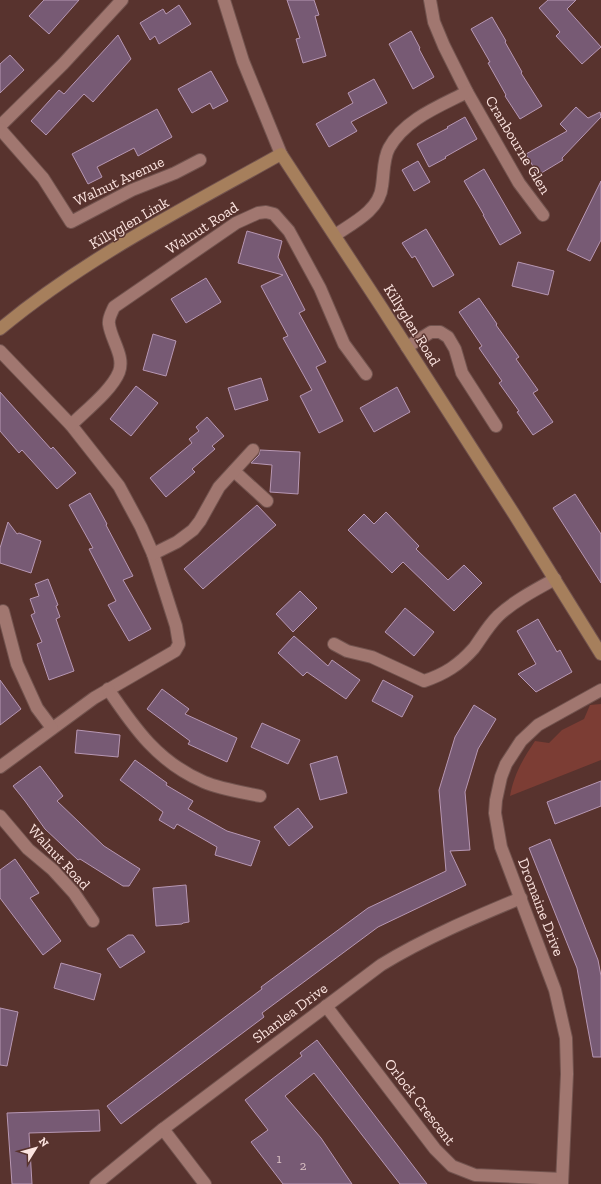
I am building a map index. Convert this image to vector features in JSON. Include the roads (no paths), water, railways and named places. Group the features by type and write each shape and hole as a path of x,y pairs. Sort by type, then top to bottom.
{"street":[{"path":"0,126 63,64 122,0"},
{"name":"Killyglen Road","path":"224,0 243,62 281,154 407,347 601,654"},
{"name":"Cranbourne Glen","path":"430,0 434,22 467,92 519,183 543,215"},
{"name":"Cranbourne Glen","path":"335,235 366,213 376,203 382,189 388,149 395,138 426,113 467,92"},
{"name":"Walnut Avenue","path":"0,129 42,178 71,222 132,190 175,173 200,160"},
{"name":"Killyglen Link","path":"0,329 38,299 78,272 146,230 281,154"},
{"name":"Walnut Road","path":"71,425 113,383 120,371 120,357 109,324 114,306 236,223 258,213 266,212 274,214 289,231 320,288 344,344 366,374"},
{"path":"407,347 431,332 440,332 448,337 455,349 462,373 496,426"},
{"path":"0,351 71,425 119,486 141,527 153,554 176,626 179,644 175,651 108,689 0,767"},
{"path":"153,554 177,542 193,530 200,521 219,487 253,450"},
{"path":"234,471 267,501"},
{"path":"334,644 347,651 372,657 424,681 448,671 474,647 484,632 498,616 554,579"},
{"path":"3,611 17,664 37,708 52,728"},
{"path":"108,689 142,736 156,751 173,764 203,782 226,789 260,796"},
{"name":"Dromaine Drive","path":"562,1182 567,1074 566,1038 556,990 501,847 495,813 496,800 501,777 506,764 521,741 538,725 601,690"},
{"name":"Walnut Road","path":"0,816 28,849 53,870 74,893 93,921"},
{"name":"Shanlea Drive","path":"96,1184 163,1129 381,965 430,938 521,898"},
{"name":"Orlock Crescent","path":"326,1006 435,1149 452,1166 475,1175 562,1182"},
{"path":"163,1129 205,1184"}]}
